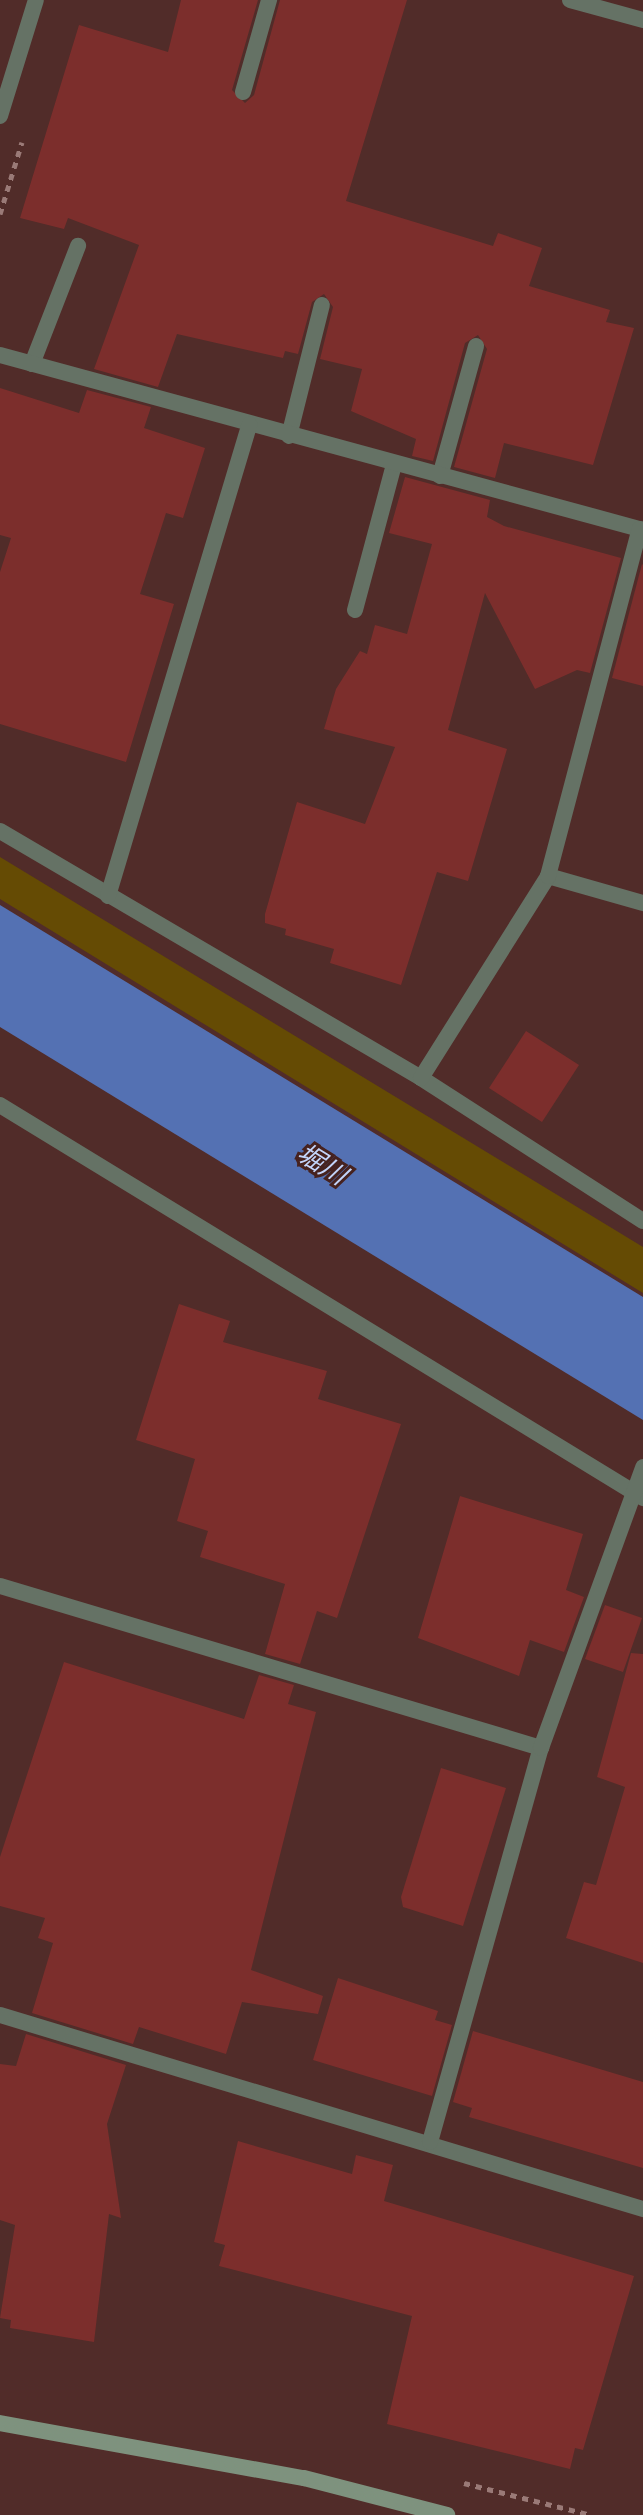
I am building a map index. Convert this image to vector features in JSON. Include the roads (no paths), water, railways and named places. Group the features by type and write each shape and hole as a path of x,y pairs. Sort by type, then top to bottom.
{"street":[{"path":"0,116 36,0"},
{"path":"243,92 269,0"},
{"path":"570,0 643,20"},
{"path":"32,364 78,246"},
{"path":"289,436 322,305"},
{"path":"440,476 476,346"},
{"path":"0,355 642,530 548,876 421,1078"},
{"path":"108,896 249,425"},
{"path":"355,610 394,464"},
{"path":"0,831 421,1078 643,1221"},
{"path":"548,876 643,903"},
{"path":"0,1105 637,1495"},
{"path":"430,2142 541,1748 637,1495 643,1467"},
{"path":"0,1586 541,1748"},
{"path":"0,2015 430,2142 643,2209"},
{"path":"0,2423 304,2478 447,2515"}],"water":[{"name":"堀川","path":"0,905 643,1297 643,1420 0,1027"}]}
